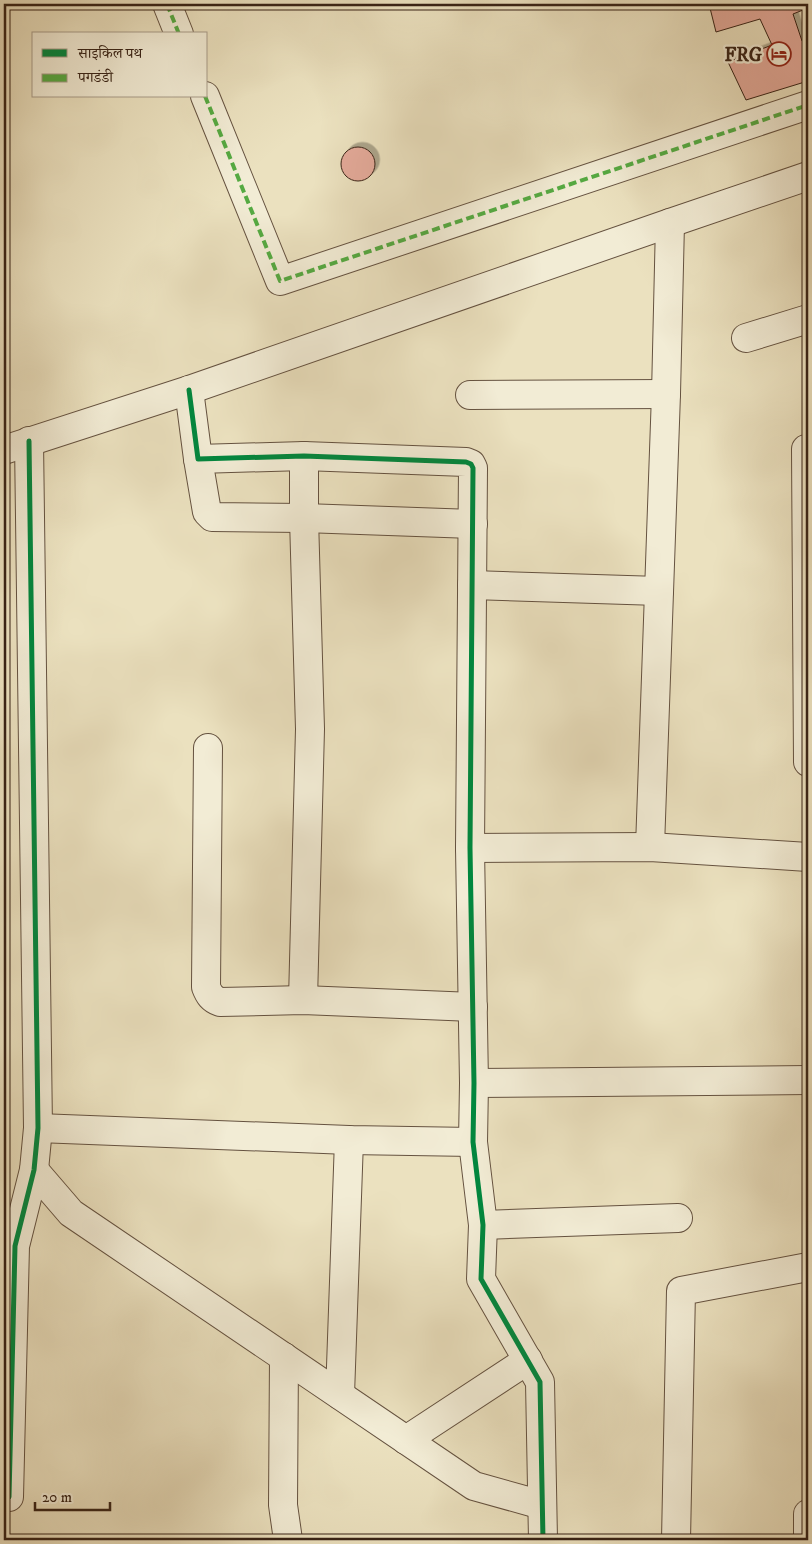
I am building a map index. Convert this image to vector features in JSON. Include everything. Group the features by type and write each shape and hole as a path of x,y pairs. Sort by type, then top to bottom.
{"street":[{"path":"167,4 178,32"},
{"path":"206,98 280,281 808,105"},
{"path":"4,1498 9,1497 15,1246 34,1170 38,1128 11,444 189,390 808,176"},
{"path":"650,847 670,223"},
{"path":"746,338 808,319"},
{"path":"189,390 206,512 212,517 473,524"},
{"path":"470,395 666,394"},
{"path":"806,449 808,762"},
{"path":"198,459 304,456 466,462 471,464 474,473 470,848 474,1083 473,1142 483,1225 481,1278 540,1382 543,1540"},
{"path":"303,1000 310,728 304,456"},
{"path":"472,584 659,591"},
{"path":"208,748 206,988 214,999 220,1002 303,1000 472,1007"},
{"path":"470,848 650,847 808,857"},
{"path":"474,1083 808,1080"},
{"path":"38,1128 349,1140 473,1142"},
{"path":"340,1395 349,1140"},
{"path":"34,1170 71,1213 474,1486 542,1504"},
{"path":"483,1225 678,1218"},
{"path":"676,1540 682,1291 808,1267"},
{"path":"284,1357 283,1505 288,1540"},
{"path":"406,1440 528,1360"},
{"path":"808,1514 808,1540"}],"building":[{"name":"FRG","path":"709,4 808,4 808,8 793,14 802,41 808,39 808,81 746,100 728,62 772,45 760,19 716,32"},
{"path":"358,147 365,148 370,152 374,157 374,171 370,176 365,180 358,181 351,180 346,176 342,171 341,164 342,157 346,152 351,148"}],"marked path":[{"path":"167,4 178,32"},
{"path":"206,98 280,281 808,105"}],"cycle path":[{"path":"189,390 198,459 304,456 466,462 471,464 473,468 470,848 474,1083 473,1142 483,1225 481,1279 540,1382 543,1540"},
{"path":"4,1497 9,1497 15,1246 34,1170 38,1128 29,441"}],"place":[{"name":"FRG","path":"779,54"}]}
